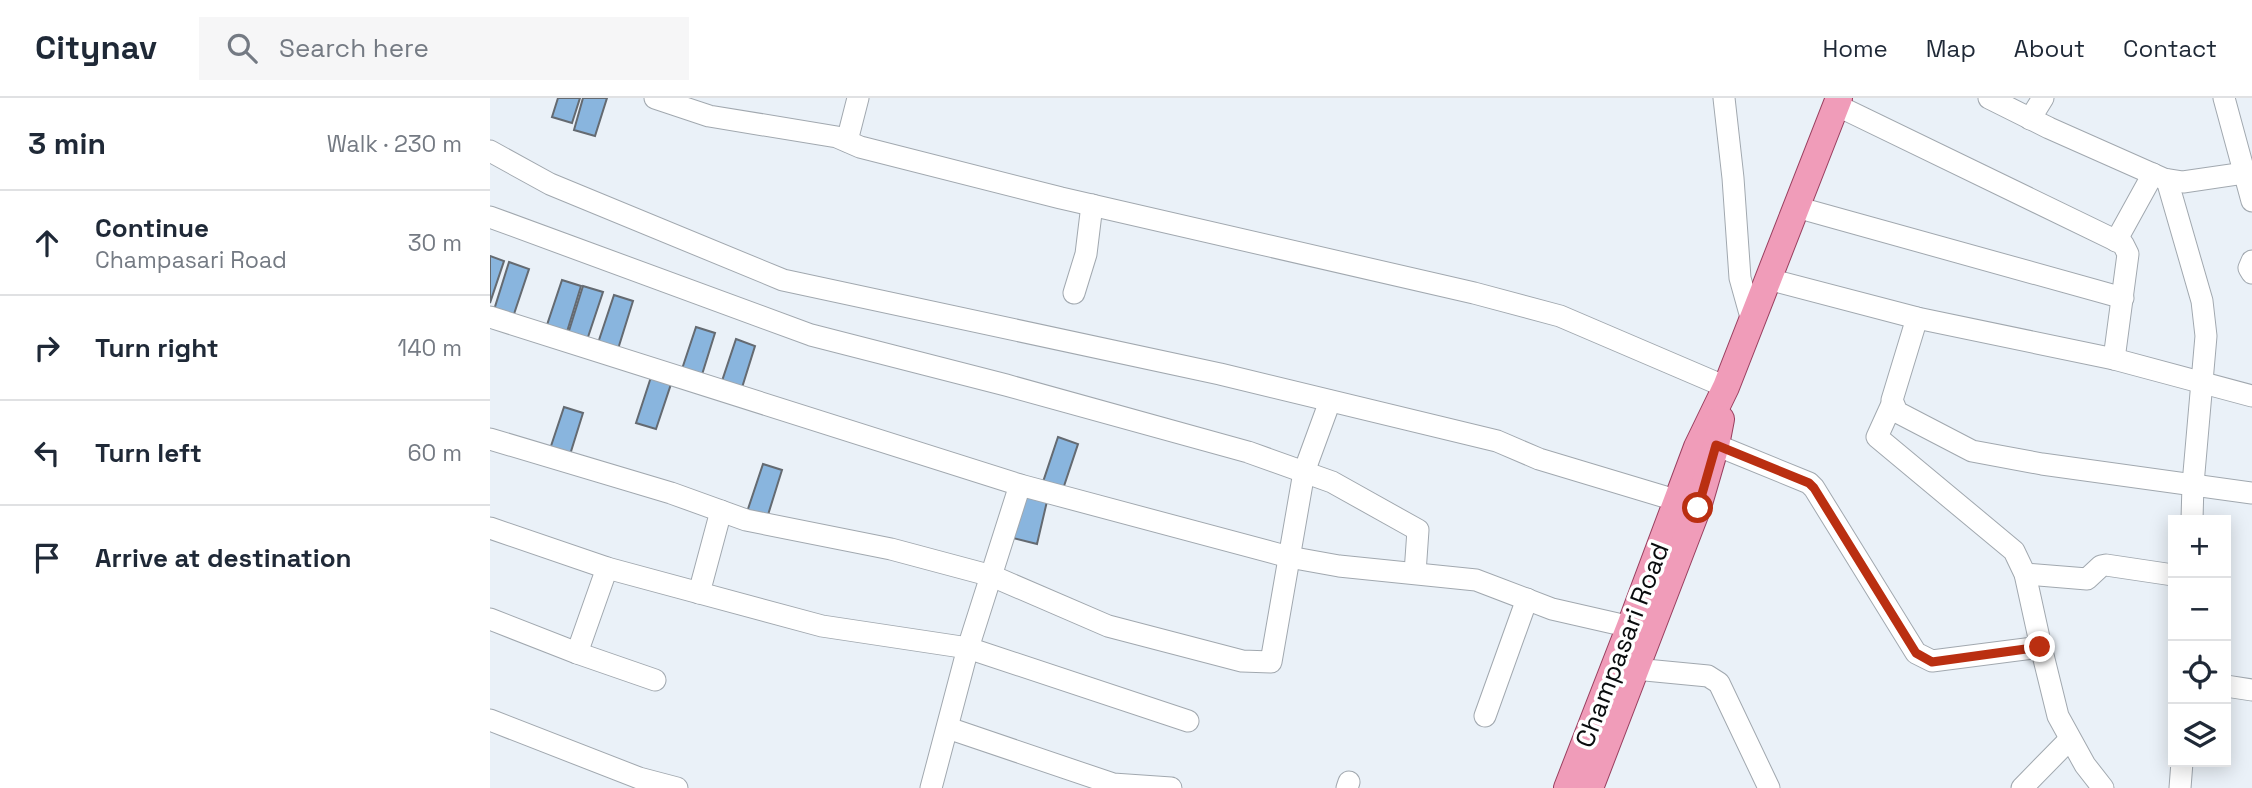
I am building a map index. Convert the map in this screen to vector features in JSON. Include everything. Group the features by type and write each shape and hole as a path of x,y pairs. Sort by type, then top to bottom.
{"main road":[{"name":"Champasari Road","path":"1687,504 1706,427 1726,387 1837,101"},
{"name":"Champasari Road","path":"1567,788 1640,629 1687,504 1716,445 1726,387"},
{"name":"Champasari Road","path":"1590,788 1635,669 1640,629"}],"street":[{"path":"655,98 709,116 838,137 860,147 1092,205 1474,293 1560,316 1726,387"},
{"path":"847,141 858,98"},
{"path":"1724,98 1740,278 1752,321"},
{"path":"1989,98 2160,177 2183,182 2248,173"},
{"path":"2030,119 2043,98"},
{"path":"2224,98 2248,173 2252,201"},
{"path":"1837,101 2123,244 2129,254 2114,359"},
{"path":"490,151 550,184 783,280 1220,374 1497,441 1539,459 1687,504"},
{"path":"2116,240 2160,177"},
{"path":"2160,177 2202,301 2206,336 2192,515"},
{"path":"1074,293 1086,254 1092,205"},
{"path":"1796,207 2123,298"},
{"path":"490,218 811,335 1006,385 1248,452 1332,482 1418,530 1415,573"},
{"path":"2252,261 2249,268 2252,273"},
{"path":"1768,279 1917,318 2114,359 2252,396"},
{"path":"490,317 1020,485 1289,557 1339,566 1476,580 1552,609 1640,629"},
{"path":"1917,318 1892,404 1878,432 1878,439 2014,551 2025,574 2058,716 2085,765 2103,788"},
{"path":"490,439 658,489 746,520 891,549 992,576 1108,626 1242,661 1271,662 1304,472 1330,401"},
{"path":"1892,404 1897,412 1972,451 2042,464 2252,493"},
{"path":"1716,445 1809,483 1814,488 1921,657 1932,662 2041,647"},
{"path":"931,788 968,648 1020,485"},
{"path":"699,593 721,511"},
{"path":"490,528 607,568 822,626 968,648 1188,721"},
{"path":"2025,574 2087,579 2101,566 2106,565 2168,574"},
{"path":"577,653 607,568"},
{"path":"1485,716 1527,599"},
{"path":"490,619 656,680"},
{"path":"1635,669 1708,676 1719,683 1769,788"},
{"path":"2231,687 2252,690"},
{"path":"490,720 639,778 677,788"},
{"path":"948,728 1113,784 1171,788"},
{"path":"2022,788 2070,739"},
{"path":"2180,788 2182,767"}],"building":[{"path":"558,98 580,98 572,123 552,117"},
{"path":"583,98 607,98 595,136 574,130"},
{"path":"490,256 504,261 490,303"},
{"path":"509,262 529,269 513,317 494,310"},
{"path":"562,280 581,286 566,335 546,328"},
{"path":"583,286 603,292 587,340 568,334"},
{"path":"614,295 633,301 618,349 598,343"},
{"path":"696,327 715,333 700,381 680,375"},
{"path":"736,339 755,346 740,394 720,387"},
{"path":"652,374 672,381 656,429 636,423"},
{"path":"564,407 583,413 568,461 548,455"},
{"path":"1058,437 1078,444 1062,492 1042,485"},
{"path":"763,464 782,470 767,518 747,512"},
{"path":"1021,490 1048,497 1037,544 1009,537"}],"route":[{"path":"1698,508 1716,445 1809,483 1814,488 1921,657 1932,662 2040,647"}]}
